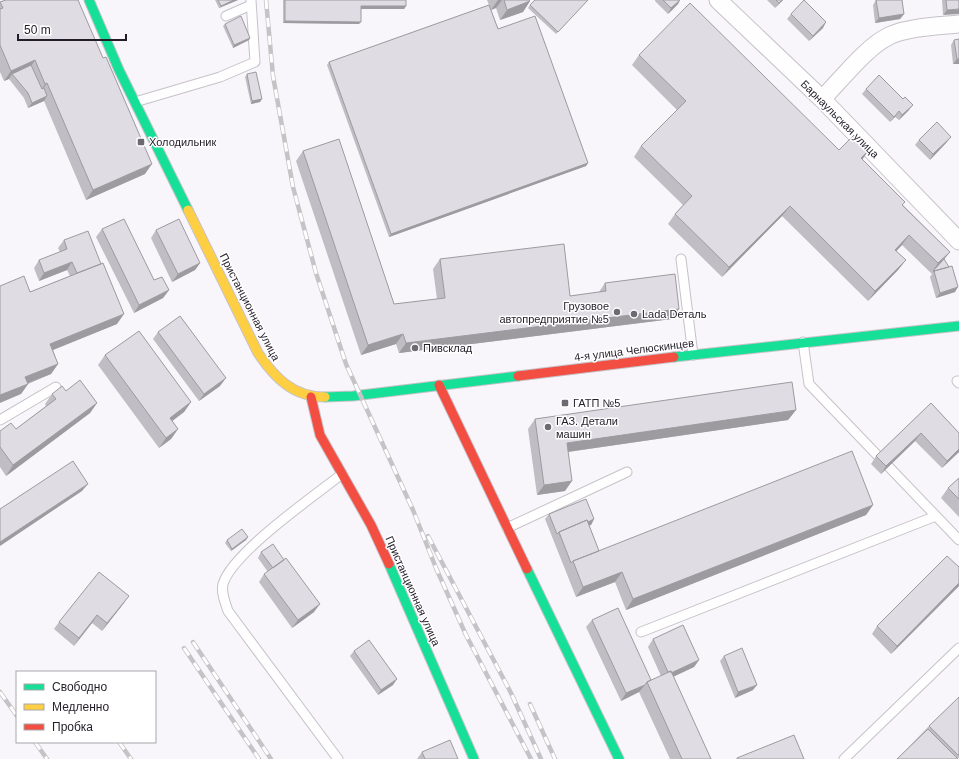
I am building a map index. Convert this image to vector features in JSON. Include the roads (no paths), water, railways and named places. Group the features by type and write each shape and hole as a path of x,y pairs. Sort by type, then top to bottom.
{"main road":[{"name":"Пристанционная улица","path":"89,0 97,21 135,102 258,354 273,376 293,390 311,397 320,435 371,525 398,582 474,759"},
{"name":"4-я улица Челюскинцев","path":"311,397 353,396 803,342 959,326"},
{"path":"439,385 619,759"}],"street":[{"name":"Барнаульская улица","path":"718,0 822,98 959,241"},
{"path":"822,98 873,47 890,35 922,27 959,24"}],"lane":[{"path":"135,102 220,78 254,62 251,2 226,16"},
{"path":"681,259 693,356"},
{"path":"803,342 809,384 879,457"},
{"path":"0,420 56,387"},
{"path":"889,467 959,540"},
{"path":"507,528 627,472"},
{"path":"338,759 228,611 223,597 222,586 227,573 250,547 342,474"},
{"path":"641,632 936,516"},
{"path":"844,759 959,648"}],"railway":[{"path":"266,0 273,76 293,187 316,273 346,364 413,510 436,568 466,635 531,759"},
{"path":"428,536 511,693 541,759"},
{"path":"193,642 271,759"},
{"path":"184,648 259,759"},
{"path":"0,692 16,715"},
{"path":"530,704 555,759"},
{"path":"36,743 47,759"},
{"path":"120,743 131,759"}],"place":[{"name":"Холодильник","path":"141,142"},
{"name":"Грузовое автопредприятие №5","path":"617,312"},
{"name":"Lada Dеталь","path":"634,314"},
{"name":"Пивсклад","path":"415,348"},
{"name":"ГАТП №5","path":"565,403"},
{"name":"ГАЗ. Детали машин","path":"548,427"}]}
